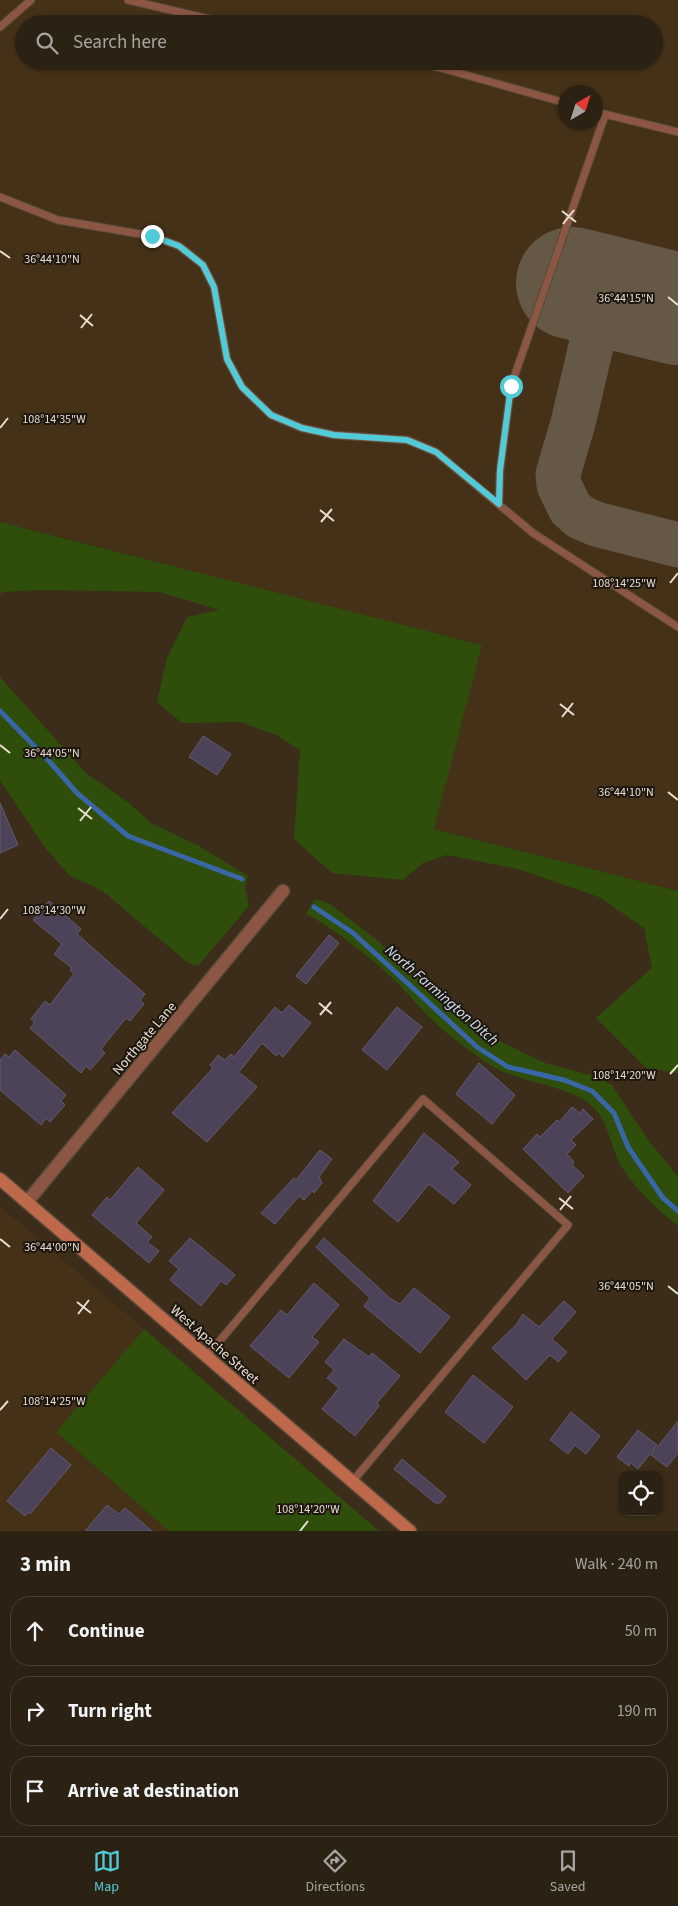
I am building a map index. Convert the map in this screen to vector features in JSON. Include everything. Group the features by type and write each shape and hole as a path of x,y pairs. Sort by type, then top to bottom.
{"main road":[{"name":"West Apache Street","path":"0,1179 410,1531"}],"street":[{"name":"Northgate Lane","path":"27,1202 283,891"}],"lane":[{"path":"0,27 31,0"},
{"path":"128,0 192,15"},
{"path":"449,70 558,101"},
{"path":"499,504 500,470 511,386 605,115 678,132"},
{"path":"0,197 58,220 152,236 179,246 203,265 214,287 227,359 242,387 271,415 302,428 334,435 407,440 436,452 533,533 678,627"},
{"path":"207,1356 423,1099 568,1225 352,1482"}],"shaded area":[{"path":"0,0 678,0 678,891 433,829 481,645 0,522"},
{"path":"0,1206 144,1329 56,1432 169,1531 0,1531"}],"green space":[{"path":"0,522 482,645 434,829 678,891 678,1073 646,1068 596,1018 652,968 644,928 599,897 518,869 447,855 423,863 403,880 332,873 294,839 300,750 276,735 240,722 182,723 157,702 167,658 187,617 219,610 160,592 42,590 2,592 0,595"},
{"path":"0,677 86,773 129,803 151,823 199,846 248,876 245,887 249,906 198,966 188,963 105,893 70,876 46,849 0,780"},
{"path":"315,899 329,903 373,937 487,1035 545,1063 594,1076 612,1085 647,1138 678,1177 678,1226 647,1198 627,1175 621,1166 603,1121 594,1108 572,1094 502,1071 466,1048 434,1022 396,982 371,960 339,935 306,914"},
{"path":"144,1329 379,1531 169,1531 56,1432"}],"building":[{"path":"203,736 231,754 217,775 189,757"},
{"path":"0,803 18,845 0,853"},
{"path":"49,901 81,929 77,934 145,994 140,1000 144,1004 130,1021 126,1018 101,1049 105,1053 90,1070 86,1066 81,1073 30,1028 35,1022 31,1019 45,1001 50,1005 74,974 70,970 72,968 54,954 62,944 33,920"},
{"path":"329,935 339,943 306,984 296,976"},
{"path":"289,1005 311,1023 283,1057 278,1053 276,1056 262,1043 239,1072 257,1087 207,1142 172,1113 213,1068 210,1065 218,1055 225,1060 231,1054 234,1057 275,1007 282,1013"},
{"path":"397,1007 422,1027 387,1070 362,1050"},
{"path":"15,1050 66,1095 61,1101 65,1105 50,1122 46,1118 41,1125 0,1090 0,1060 5,1054 9,1057"},
{"path":"479,1063 515,1095 492,1124 456,1094"},
{"path":"572,1107 580,1113 583,1109 593,1119 571,1140 576,1145 567,1154 574,1162 572,1165 584,1176 568,1193 523,1149 537,1134 540,1137 557,1120 559,1122"},
{"path":"424,1133 459,1162 452,1169 471,1185 454,1204 429,1184 398,1222 373,1201"},
{"path":"320,1150 332,1159 319,1177 322,1183 314,1193 312,1191 304,1200 299,1196 275,1224 261,1213 294,1178 296,1180"},
{"path":"138,1167 164,1190 136,1223 152,1237 147,1242 159,1251 149,1263 92,1215 107,1197 110,1200"},
{"path":"190,1238 235,1275 226,1285 221,1281 201,1306 170,1280 179,1269 169,1261"},
{"path":"324,1238 391,1299 400,1304 414,1288 450,1317 420,1353 364,1306 370,1298 316,1247"},
{"path":"314,1283 339,1305 312,1337 319,1342 289,1378 250,1346 281,1310 287,1315"},
{"path":"564,1301 576,1312 552,1339 567,1352 558,1362 550,1355 526,1380 492,1348 516,1325 523,1314 539,1327"},
{"path":"344,1339 369,1357 372,1353 400,1376 377,1403 379,1406 355,1436 322,1409 339,1388 327,1378 334,1370 325,1362"},
{"path":"473,1375 513,1407 484,1443 445,1412"},
{"path":"571,1412 600,1436 586,1454 575,1445 568,1454 550,1440"},
{"path":"678,1421 678,1453 667,1467 651,1455"},
{"path":"638,1430 657,1445 638,1469 631,1463 629,1466 617,1457"},
{"path":"51,1448 71,1465 30,1514 28,1512 25,1516 7,1501"},
{"path":"402,1459 446,1496 440,1503 435,1503 394,1469"},
{"path":"107,1505 119,1514 125,1508 152,1531 85,1531"}],"waterway":[{"name":"North Farmington Ditch","path":"0,711 77,793 128,836 242,879"},
{"name":"North Farmington Ditch","path":"314,907 353,933 477,1047 508,1067 564,1080 592,1091 614,1113 628,1147 663,1198 678,1211"}],"taxiway":[{"path":"604,291 573,423 558,474 559,485 570,508 580,517 596,524 678,545"}],"runway":[{"path":"572,283 678,309"}],"route":[{"path":"152,236 179,246 203,265 214,287 218,318 227,359 242,387 271,415 302,428 334,435 407,440 436,452 499,504 500,470 511,386"}]}
